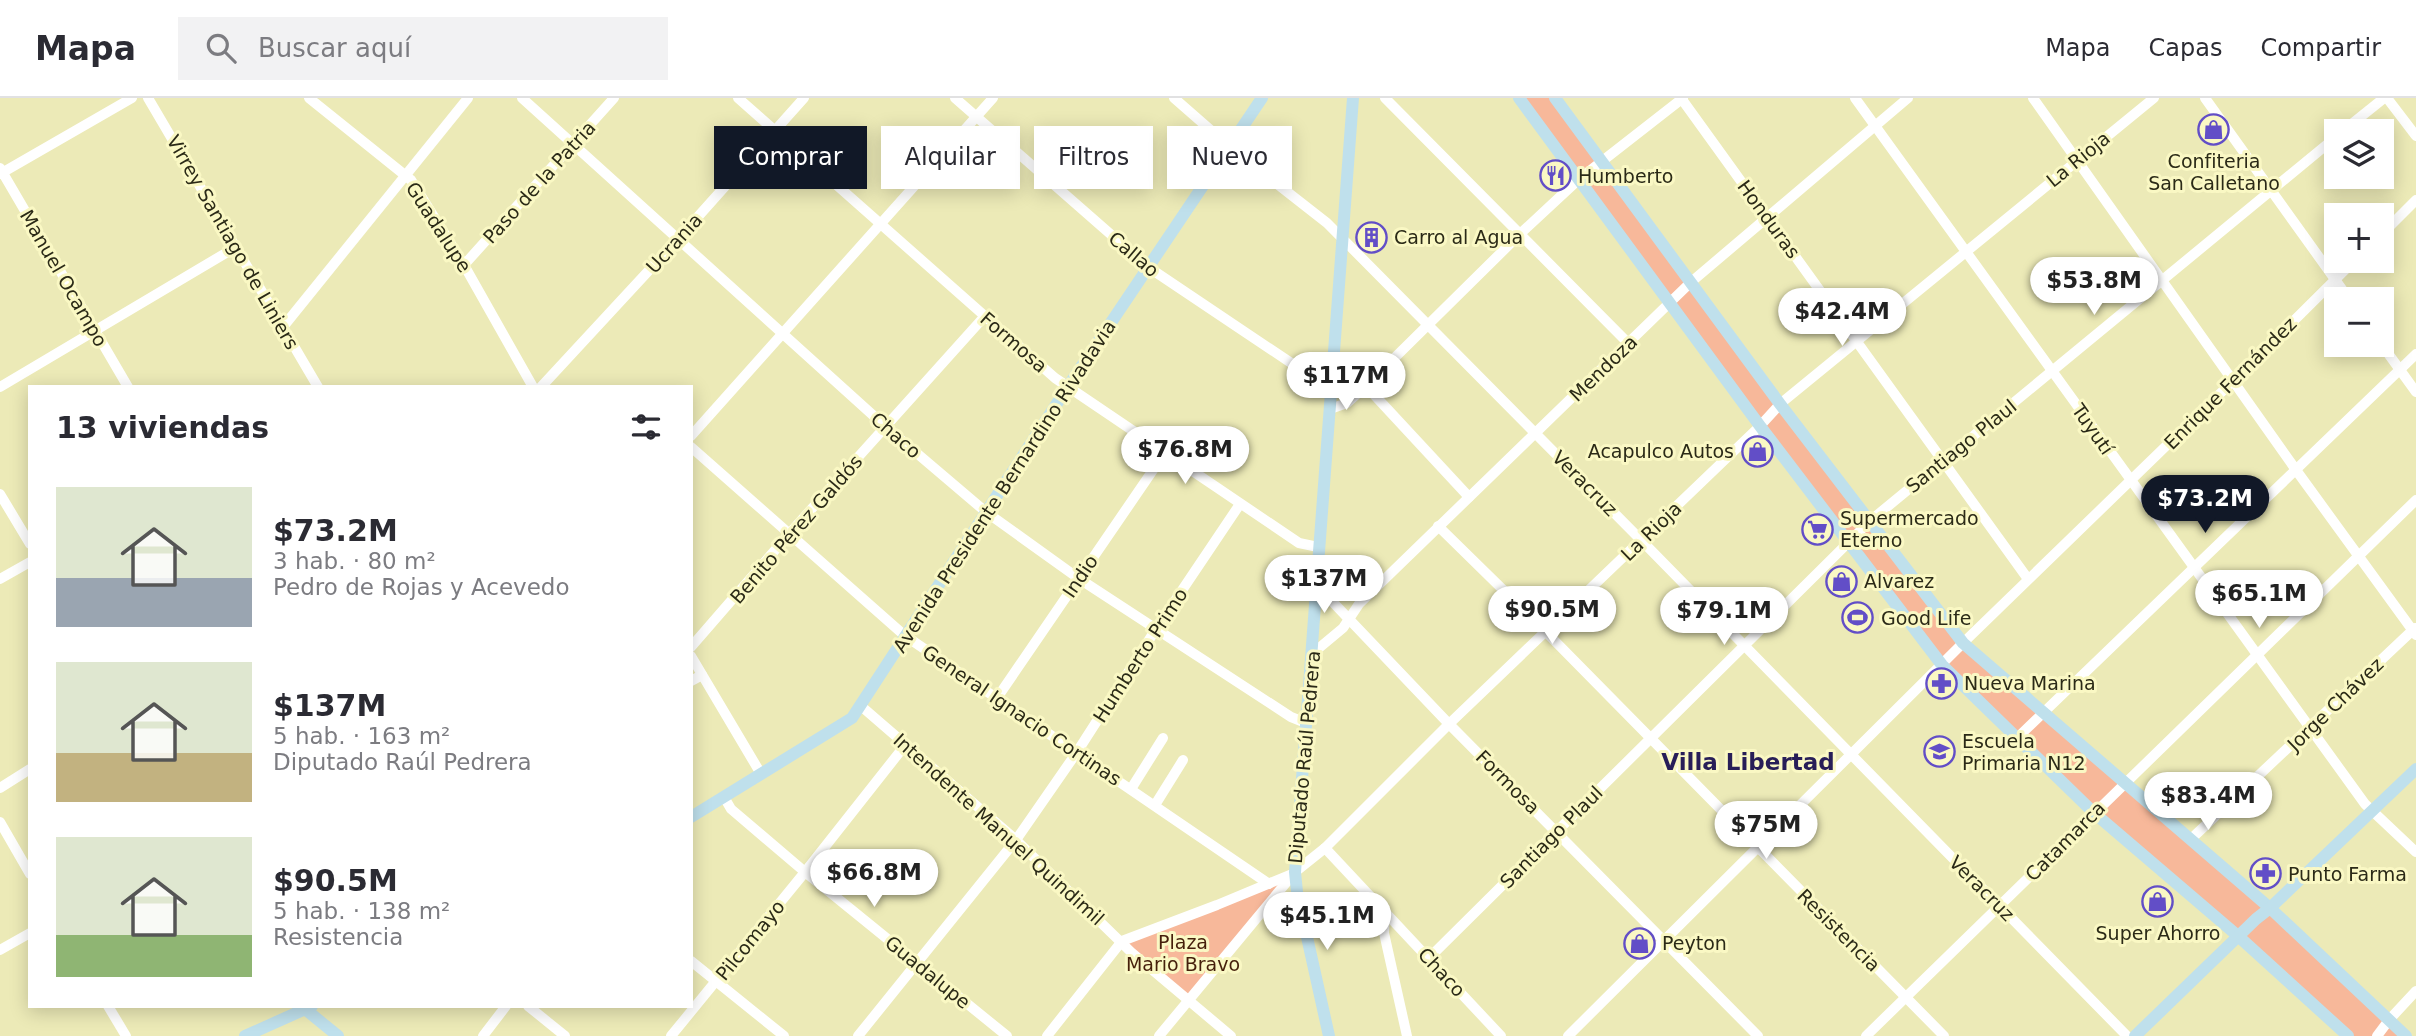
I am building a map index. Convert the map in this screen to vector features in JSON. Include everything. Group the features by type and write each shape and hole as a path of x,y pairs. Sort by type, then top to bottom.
{"main road":[{"name":"Avenida Presidente Bernardino Rivadavia","path":"1244,126 1262,98"},
{"name":"Diputado Raúl Pedrera","path":"1329,1036 1297,892 1295,872 1353,98"},
{"path":"1519,98 1760,426 1942,664 2093,812 2238,936 2348,1036"},
{"path":"1555,98 1780,404 1963,643 2270,908 2406,1036"},
{"name":"Avenida Presidente Bernardino Rivadavia","path":"693,816 845,723 861,706 904,635 1201,189"},
{"path":"2135,1036 2416,769"},
{"path":"245,1036 304,1008"},
{"path":"307,1008 338,1036"}],"street":[{"path":"1,172 132,98"},
{"name":"Virrey Santiago de Liniers","path":"148,98 317,385"},
{"name":"Guadalupe","path":"309,98 415,186 464,265 532,385"},
{"path":"283,327 468,98"},
{"name":"Chaco","path":"522,98 886,426 986,512 1156,629 1292,717 1306,723"},
{"name":"Paso de la Patria","path":"464,265 614,98"},
{"name":"Formosa","path":"738,98 768,126"},
{"name":"Ucrania","path":"779,126 804,98"},
{"name":"Callao","path":"955,98 1148,267 1312,377 1331,384"},
{"path":"693,434 993,98"},
{"name":"Veracruz","path":"1174,98 1206,126"},
{"path":"1385,98 1628,343"},
{"path":"1329,410 1347,403 1366,386 1578,180 1682,98"},
{"name":"Honduras","path":"1682,98 2028,579"},
{"name":"Tuyutí","path":"1855,98 2371,812 2416,852"},
{"name":"Mendoza","path":"1313,653 1334,637 1359,604 1690,283 1908,98"},
{"path":"2033,98 2296,470 2415,631"},
{"name":"La Rioja","path":"1159,1036 1295,872 1325,848 1449,724 1780,404 2154,98"},
{"path":"2205,98 2341,287"},
{"path":"2359,119 2386,98 2416,136"},
{"name":"Santiago Plaul","path":"1429,958 1870,521 2324,147"},
{"name":"Manuel Ocampo","path":"1,172 127,385"},
{"name":"Ucrania","path":"543,385 723,189"},
{"name":"Formosa","path":"840,189 1067,388 1299,543 1318,547"},
{"name":"Veracruz","path":"1283,189 1342,238 2127,1036"},
{"path":"2394,222 2416,200"},
{"path":"0,387 236,247"},
{"name":"Enrique Fernández","path":"1568,1036 1963,643 2233,382 2341,273"},
{"name":"Benito Pérez Galdós","path":"693,645 984,317"},
{"path":"2016,739 2416,354"},
{"path":"2390,357 2416,393"},
{"path":"1366,386 1469,497"},
{"name":"General Ignacio Cortinas","path":"693,449 904,635 1269,884"},
{"name":"Indio","path":"997,698 1164,454"},
{"path":"0,494 28,541"},
{"name":"Catamarca","path":"1866,1036 2416,500"},
{"name":"Humberto Primo","path":"858,1036 1016,840 1240,504"},
{"name":"Resistencia","path":"1438,526 1944,1036"},
{"path":"0,579 28,563"},
{"name":"Formosa","path":"1316,589 1326,595 1449,724 1758,1036"},
{"name":"Jorge Chávez","path":"2191,839 2415,631"},
{"path":"693,659 761,774"},
{"path":"693,680 702,675"},
{"name":"Intendente Manuel Quindimil","path":"861,706 1016,840 1122,941 1231,1036"},
{"path":"1131,789 1163,738"},
{"name":"Pilcomayo","path":"671,1036 906,744"},
{"path":"1155,805 1183,760"},
{"path":"0,788 28,770"},
{"name":"Guadalupe","path":"724,797 731,809 805,872 1007,1036"},
{"path":"0,822 28,871"},
{"name":"Chaco","path":"1325,848 1501,1036"},
{"path":"1047,1036 1122,941 1295,872"},
{"path":"1385,911 1384,933 1407,1036"},
{"path":"0,950 28,934"},
{"path":"693,963 784,1036"},
{"path":"2377,1036 2416,991"},
{"path":"109,1008 125,1036"},
{"path":"483,1036 504,1008"},
{"path":"530,1008 565,1036"}],"green space":[{"path":"1519,98 1555,98 1963,643 2406,1036 2348,1036 2093,812 1942,665"},
{"name":"Plaza Mario Bravo","path":"1295,872 1188,1001 1122,941"}],"place":[{"name":"Confiteria San Calletano","path":"2214,130"},
{"name":"Humberto","path":"1555,176"},
{"name":"Carro al Agua","path":"1371,237"},
{"name":"Acapulco Autos","path":"1757,451"},
{"name":"Supermercado Eterno","path":"1817,529"},
{"name":"Alvarez","path":"1841,581"},
{"name":"Good Life","path":"1858,618"},
{"name":"Nueva Marina","path":"1941,683"},
{"name":"Escuela Primaria N12","path":"1939,752"},
{"name":"Punto Farma","path":"2265,874"},
{"name":"Super Ahorro","path":"2158,902"},
{"name":"Peyton","path":"1639,943"}],"district":[{"name":"Villa Libertad","path":"1748,762"}]}
